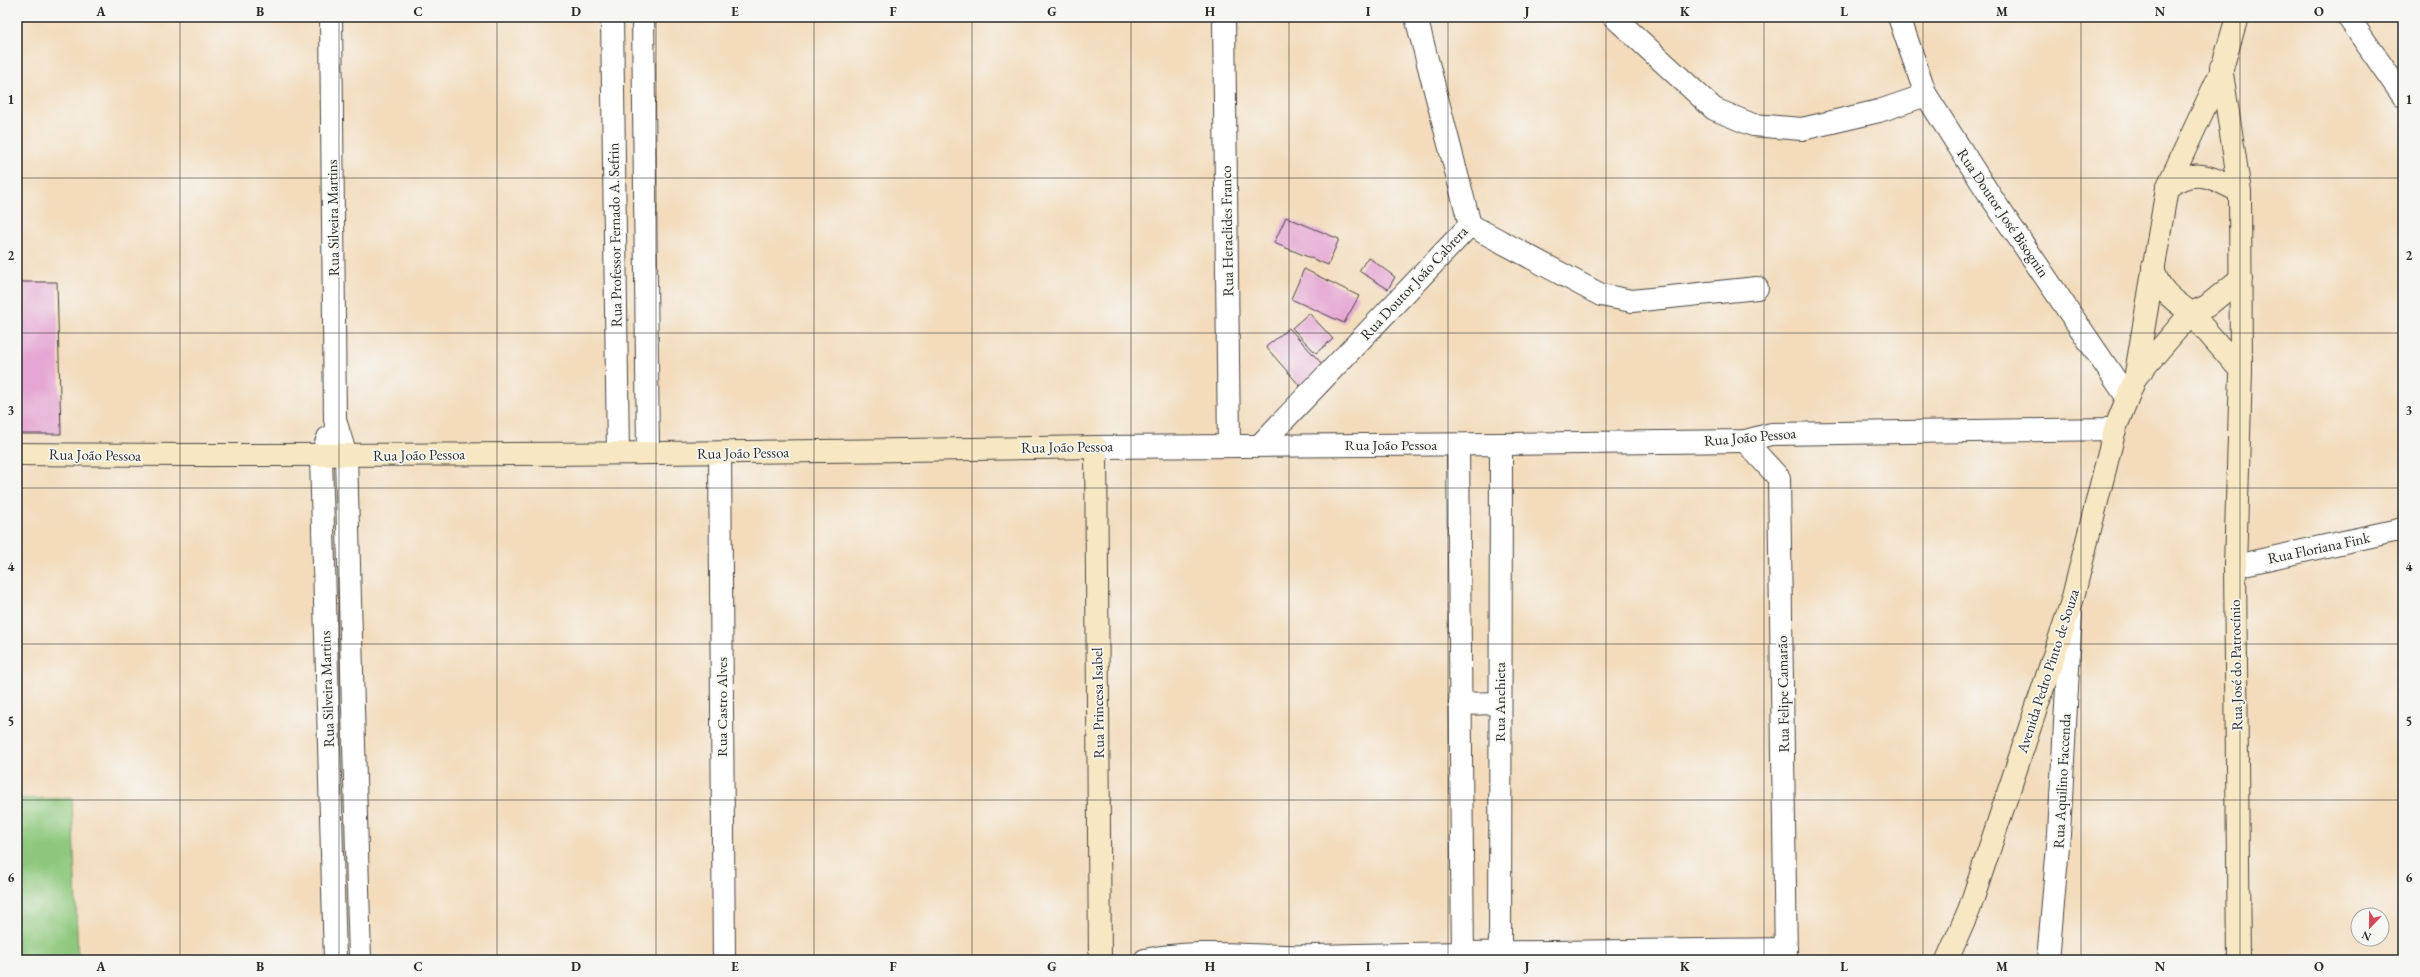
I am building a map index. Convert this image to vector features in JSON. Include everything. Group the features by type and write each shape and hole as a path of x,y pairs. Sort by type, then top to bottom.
{"main road":[{"path":"2191,313 2221,296 2241,278 2240,192 2229,110 2221,72 2221,17"},
{"path":"2237,17 2221,72 2167,188 2153,267 2155,278 2168,296 2191,313 2241,371"},
{"path":"2167,188 2178,178 2195,174 2217,180 2240,192"},
{"name":"Avenida Pedro Pinto de Souza","path":"1947,960 1970,910 2072,602 2115,429 2131,388 2153,267"},
{"name":"Rua José do Patrocínio","path":"2239,960 2235,566 2241,371 2241,278"},
{"name":"Avenida Pedro Pinto de Souza","path":"2131,388 2191,313"},
{"name":"Rua João Pessoa","path":"17,454 320,457 648,452 720,453 1096,446"},
{"name":"Rua Princesa Isabel","path":"1096,446 1100,960"}],"street":[{"name":"Rua Silveira Martins","path":"331,17 335,420 346,456 360,960"},
{"name":"Rua Professor Fernado A. Sefrin","path":"612,17 618,453"},
{"name":"Rua Professor Fernado A. Sefrin","path":"643,17 648,452"},
{"name":"Rua Heraclides Franco","path":"1224,17 1229,445"},
{"name":"Rua Doutor João Cabrera","path":"1260,445 1470,225 1416,17"},
{"path":"1614,17 1714,109 1753,125 1802,129 1879,111 1926,95"},
{"name":"Rua Doutor José Bisognin","path":"1899,17 1926,95 1996,204 2131,388"},
{"path":"2348,17 2403,96"},
{"path":"1470,225 1601,294 1632,301 1757,288"},
{"name":"Rua Silveira Martins","path":"335,420 320,457 335,960"},
{"name":"Rua João Pessoa","path":"1096,446 1458,445 1745,441 1771,434 2115,429"},
{"name":"Rua Felipe Camarão","path":"1745,441 1780,478 1786,954"},
{"name":"Rua Anchieta","path":"1500,956 1501,444"},
{"path":"1458,445 1463,956"},
{"name":"Rua Castro Alves","path":"720,453 724,960"},
{"name":"Rua Floriana Fink","path":"2235,566 2403,529"},
{"name":"Rua Aquilino Faccenda","path":"2048,960 2059,834 2072,602"},
{"path":"1460,704 1500,702"},
{"path":"329,778 355,776"},
{"path":"1145,960 1172,954 1291,958 1786,954"}],"green space":[{"path":"72,798 78,960 17,960 17,799"}],"building":[{"path":"1286,217 1339,239 1328,265 1274,243"},
{"path":"1368,257 1395,277 1388,289 1359,271"},
{"path":"1304,269 1359,296 1344,323 1291,299"},
{"path":"17,282 57,282 61,434 17,434"},
{"path":"1309,313 1333,339 1316,353 1292,328"},
{"path":"1289,328 1324,366 1300,386 1266,347"}]}
